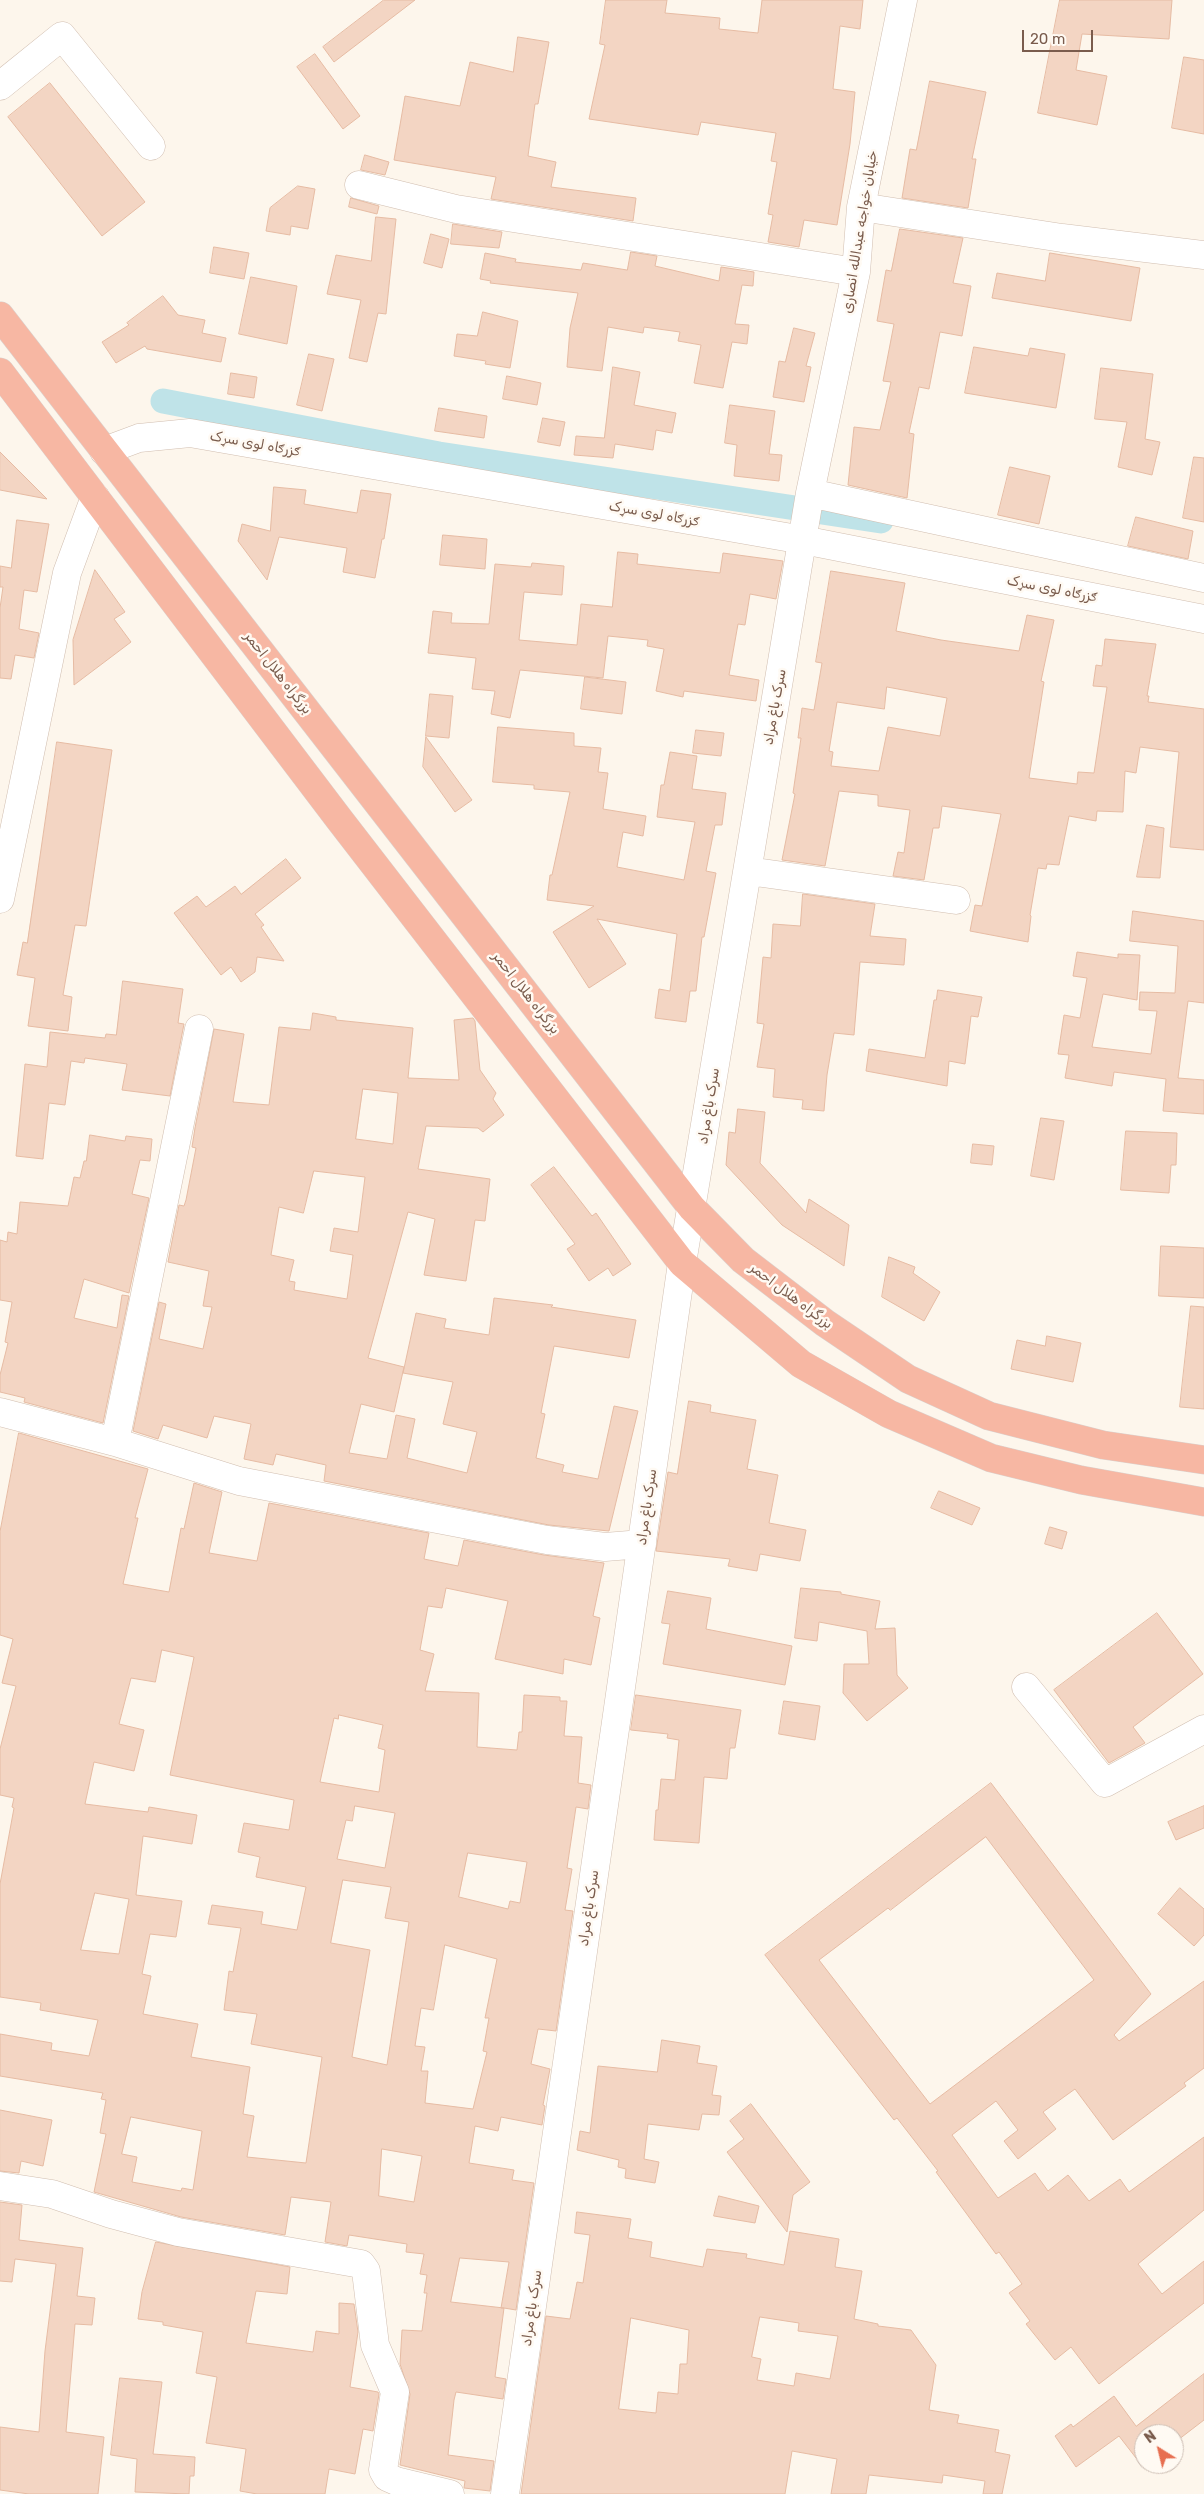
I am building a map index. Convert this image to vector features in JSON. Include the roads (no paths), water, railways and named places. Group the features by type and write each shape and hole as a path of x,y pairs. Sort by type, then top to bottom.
{"highway":[{"name":"بزرگراه هلال احمر","path":"0,316 692,1208 743,1260 825,1323 908,1379 989,1416 1103,1445 1204,1460"},
{"path":"5,387 95,497 339,819 682,1263 801,1364 889,1414 991,1458 1080,1480 1204,1502"}],"street":[{"name":"خیابان خواجه عبدالله انصاری","path":"805,531 810,493 856,272 861,207 903,0"},
{"path":"0,86 62,36 151,146"},
{"path":"359,186 456,209 856,272"},
{"path":"861,207 1062,238 1204,255"},
{"name":"ګزرګاه لوی سړک","path":"104,451 139,438 190,433 805,531 1204,620"},
{"path":"810,493 1204,578"},
{"path":"0,899 67,573 95,497"},
{"name":"سرک باغ مراد","path":"505,2494 682,1263 805,531"},
{"path":"748,870 956,900"},
{"path":"115,1442 199,1029"},
{"path":"0,1412 115,1442 239,1481 547,1540 605,1547 642,1544"},
{"path":"1026,1687 1105,1783 1204,1729"},
{"path":"0,2186 52,2194 111,2214 178,2232 361,2264 366,2271 375,2345 395,2392 383,2470 387,2477 396,2481 450,2494"}],"waterway":[{"path":"163,401 439,454 881,521"}]}
